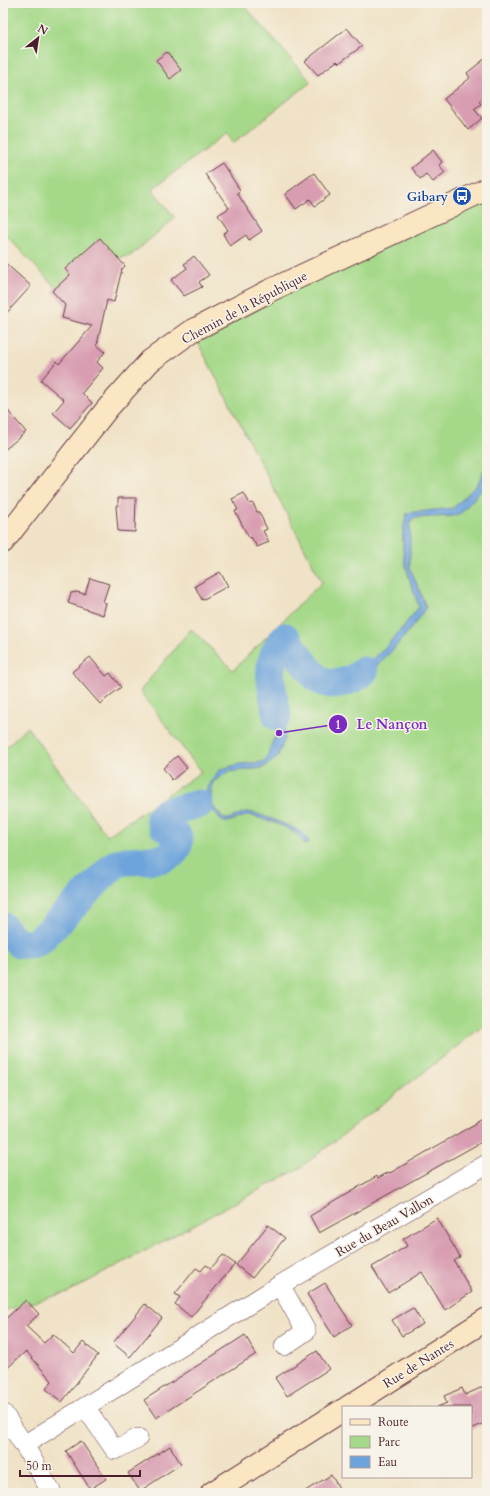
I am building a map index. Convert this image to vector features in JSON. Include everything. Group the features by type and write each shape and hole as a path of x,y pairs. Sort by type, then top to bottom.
{"street":[{"name":"Chemin de la République","path":"3,542 107,409 150,361 192,332 269,290 487,189"},
{"name":"Rue du Beau Vallon","path":"24,1445 280,1285 487,1164"},
{"path":"280,1285 306,1330 284,1346"},
{"name":"Rue de Nantes","path":"350,1406 487,1319"},
{"path":"85,1407 115,1450 138,1438"},
{"path":"212,1493 342,1411"},
{"path":"3,1413 52,1493"}],"green space":[{"path":"3,3 242,3 311,82 233,143 227,133 152,189 175,218 130,256 85,262 56,288 3,232"},
{"path":"487,201 487,1023 300,1168 68,1292 3,1311 3,750 27,727 107,836 201,772 140,691 191,629 233,670 322,582 192,331"}],"water":[{"path":"487,463 486,485 461,513 453,516 414,518 410,522 410,567 426,607 407,633 379,664 346,687 331,692 317,690 306,682 282,648 268,668 284,717 285,739 277,758 263,768 228,772 213,782 210,803 224,819 251,812 284,824 298,831 306,837 309,843 305,845 295,833 280,825 249,815 228,822 223,822 208,805 164,814 161,817 162,822 181,832 182,839 179,853 150,867 112,867 38,947 30,951 14,952 3,941 3,932 14,944 28,944 38,938 110,863 160,858 167,853 173,846 175,834 156,825 156,811 197,804 203,798 212,780 220,769 240,764 262,762 266,759 276,733 264,669 269,653 281,635 317,680 336,683 348,679 371,662 419,607 407,572 403,549 404,526 407,513 453,508 478,484"}],"building":[{"path":"347,28 362,46 339,63 337,61 318,75 305,61"},
{"path":"167,52 181,70 170,79 156,60"},
{"path":"487,57 487,95 479,101 481,104 474,109 482,118 468,130 444,99 470,78 467,73"},
{"path":"433,150 442,162 439,165 445,172 433,182 426,174 420,179 411,168"},
{"path":"222,163 240,190 237,193 262,231 249,240 246,235 230,246 223,234 228,230 218,215 229,208 205,174"},
{"path":"314,173 330,195 315,206 310,199 296,209 285,194"},
{"path":"100,238 125,266 122,269 114,302 107,300 97,345 105,352 97,362 103,368 82,393 92,403 70,428 53,413 64,400 41,380 57,361 59,364 92,326 62,318 65,305 52,291 70,275 65,269"},
{"path":"194,256 209,275 199,282 202,287 184,296 171,280 187,268 184,264"},
{"path":"3,261 31,286 3,317"},
{"path":"3,405 26,432 3,451"},
{"path":"244,493 250,504 253,503 257,512 259,512 267,529 263,531 269,542 257,547 251,537 249,538 235,511 238,510 232,499"},
{"path":"118,498 136,498 135,532 118,531 116,506 118,506"},
{"path":"220,572 228,586 202,600 195,586"},
{"path":"90,578 109,584 103,602 106,603 103,615 68,603 71,593 77,592 85,594"},
{"path":"90,657 106,676 110,673 121,687 100,704 72,672"},
{"path":"177,756 187,768 172,780 163,768"},
{"path":"487,1117 487,1139 319,1233 310,1216 377,1176 378,1178 389,1172 390,1173"},
{"path":"437,1218 460,1257 454,1261 472,1292 445,1310 422,1272 388,1293 372,1267 407,1246 403,1239"},
{"path":"268,1225 285,1238 252,1278 236,1265"},
{"path":"223,1255 235,1264 191,1317 175,1304 180,1297 175,1294 196,1268 201,1271 206,1265 211,1268"},
{"path":"325,1283 352,1325 334,1337 307,1294"},
{"path":"26,1300 39,1314 26,1326 44,1343 53,1334 74,1353 83,1342 98,1355 62,1402 46,1389 52,1381 26,1351 3,1372 3,1321"},
{"path":"145,1304 162,1318 130,1357 113,1343"},
{"path":"413,1308 423,1324 402,1336 392,1320"},
{"path":"245,1335 256,1354 156,1418 144,1400"},
{"path":"317,1351 329,1369 287,1396 275,1378"},
{"path":"487,1385 487,1422 472,1429 472,1406 440,1406 447,1403 444,1396 462,1388 465,1395"},
{"path":"81,1441 106,1479 90,1489 66,1451"},
{"path":"170,1446 181,1464 140,1491 128,1473"},
{"path":"331,1475 342,1493 302,1493"}],"waterway":[{"path":"277,716 270,675 273,656 285,637 310,670 318,679 324,682 336,684 348,681 364,671"},
{"path":"3,927 19,944 31,944 39,941 114,865 126,861 160,859 174,852 178,846 178,837 162,825 160,818 165,812 199,804"}],"place":[{"name":"Gibary","path":"462,196"},
{"name":"Le Nançon","path":"279,733"}]}
